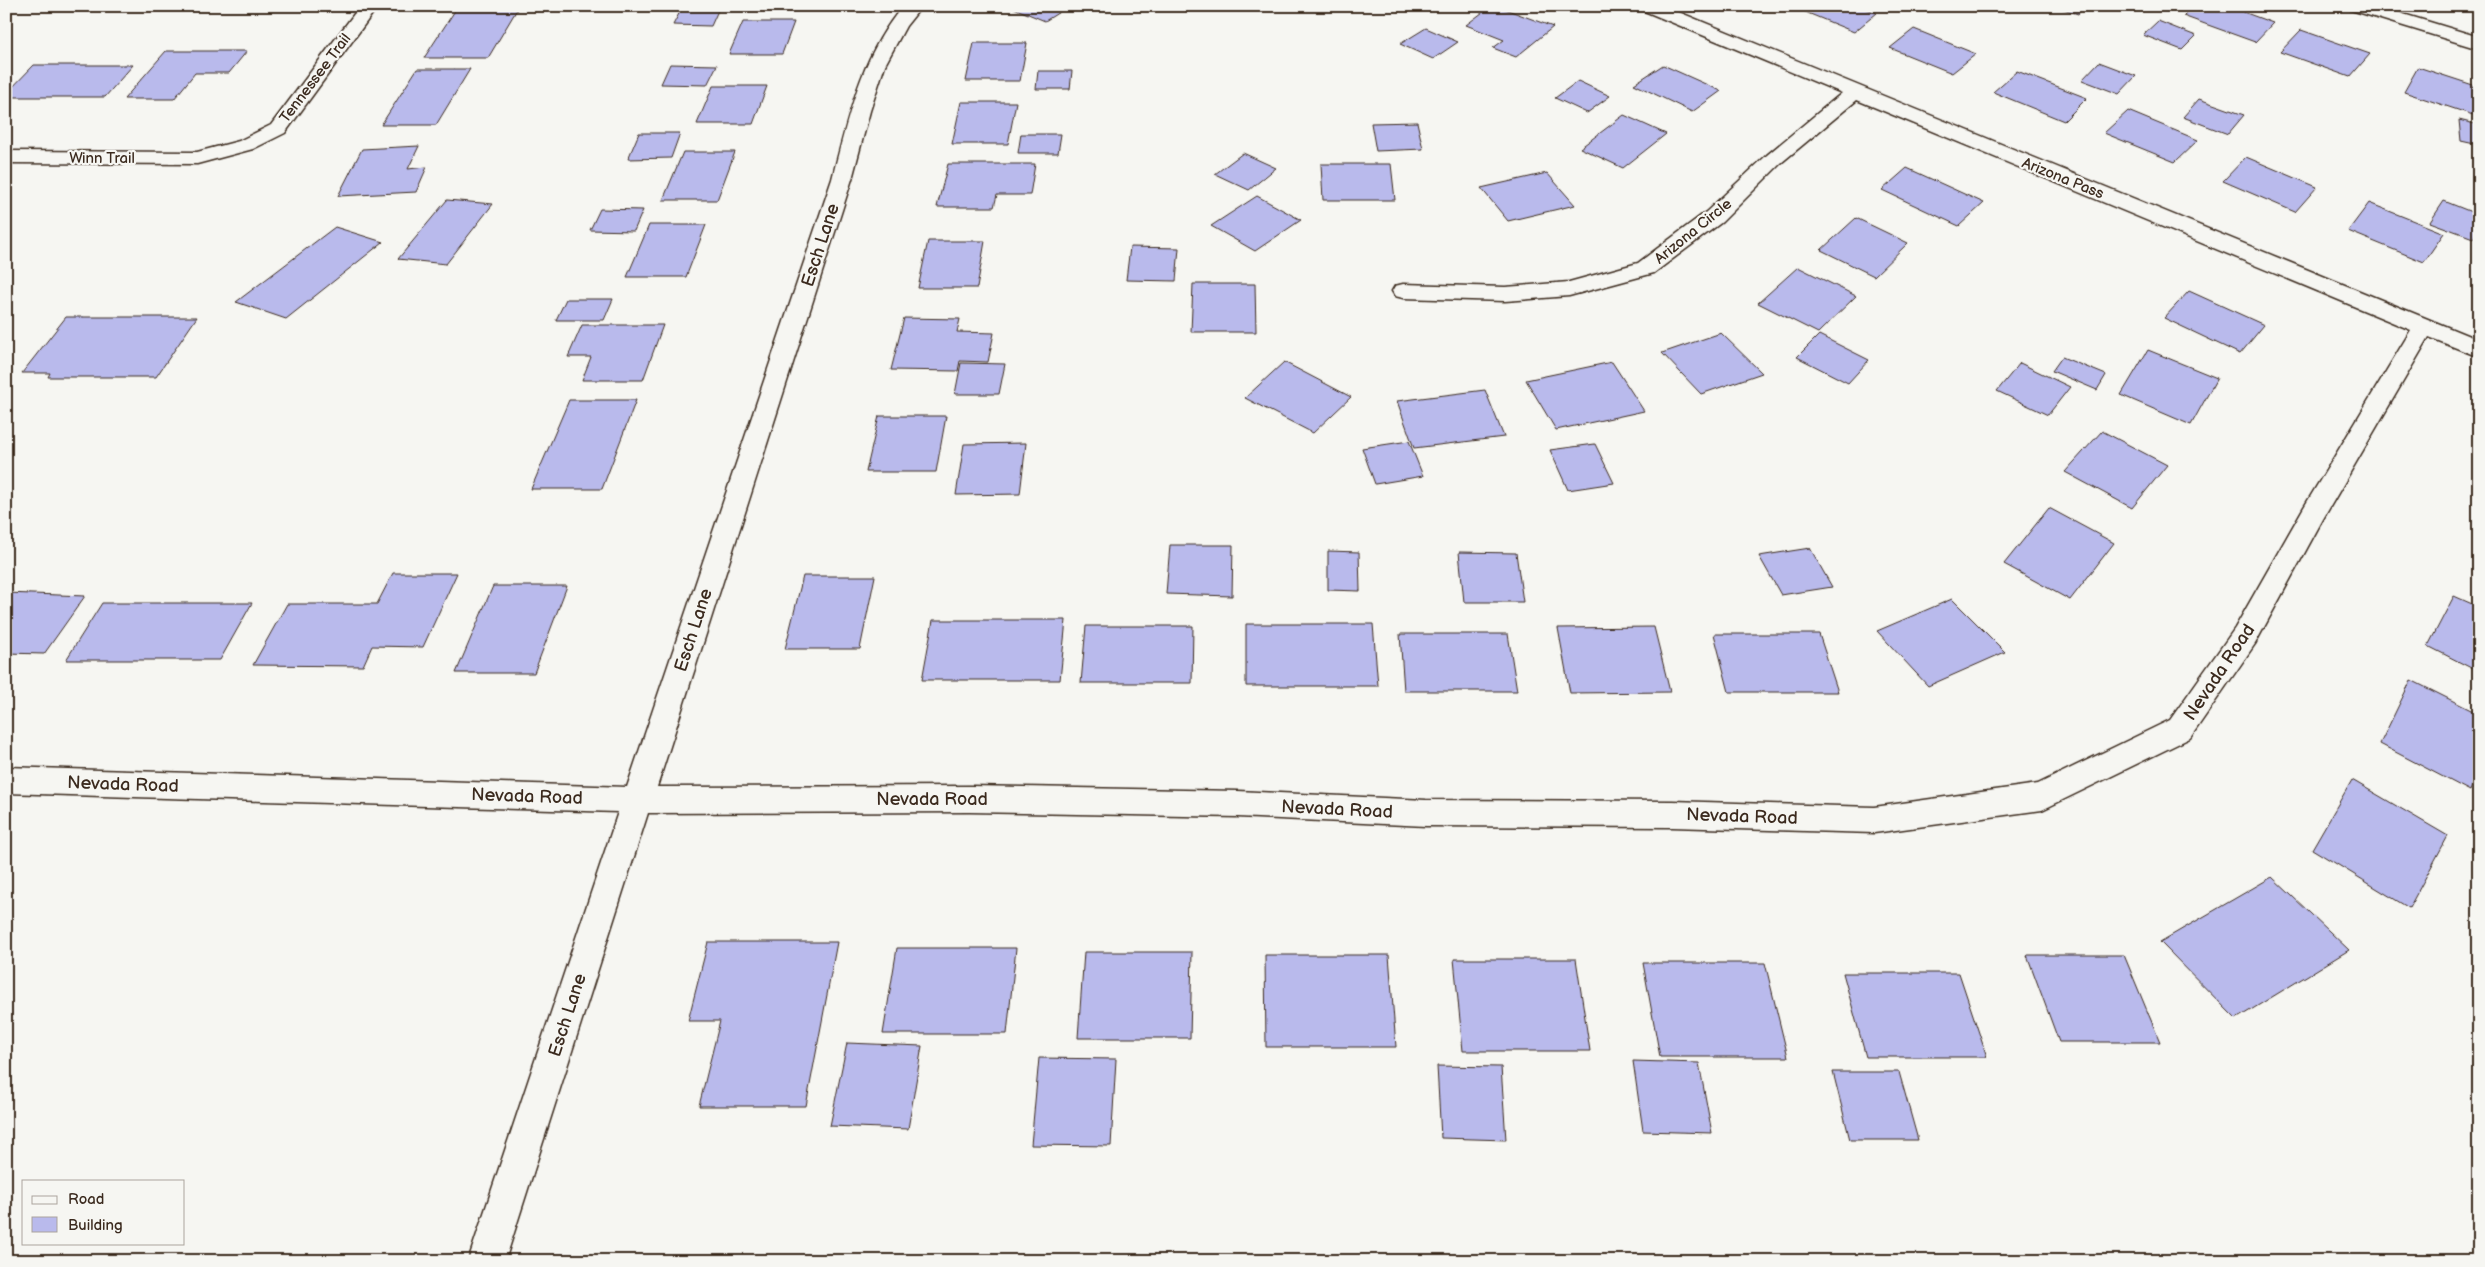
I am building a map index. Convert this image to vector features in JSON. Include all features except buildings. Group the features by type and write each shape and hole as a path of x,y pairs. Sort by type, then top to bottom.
{"street":[{"name":"Tennessee Trail","path":"197,158 246,144 278,129 368,6"},
{"name":"Esch Lane","path":"486,1261 842,179 869,80 904,15 914,6"},
{"name":"Arizona Pass","path":"1648,6 2479,349"},
{"path":"2357,6 2479,43"},
{"name":"Arizona Circle","path":"1404,291 1505,294 1568,289 1646,268 1714,217 1774,159 1856,91"},
{"name":"Winn Trail","path":"6,157 197,158"},
{"name":"Nevada Road","path":"6,780 637,800 980,799 1238,804 1426,813 1672,814 1874,820 2042,797 2180,729 2245,636 2313,514 2424,327"}]}
